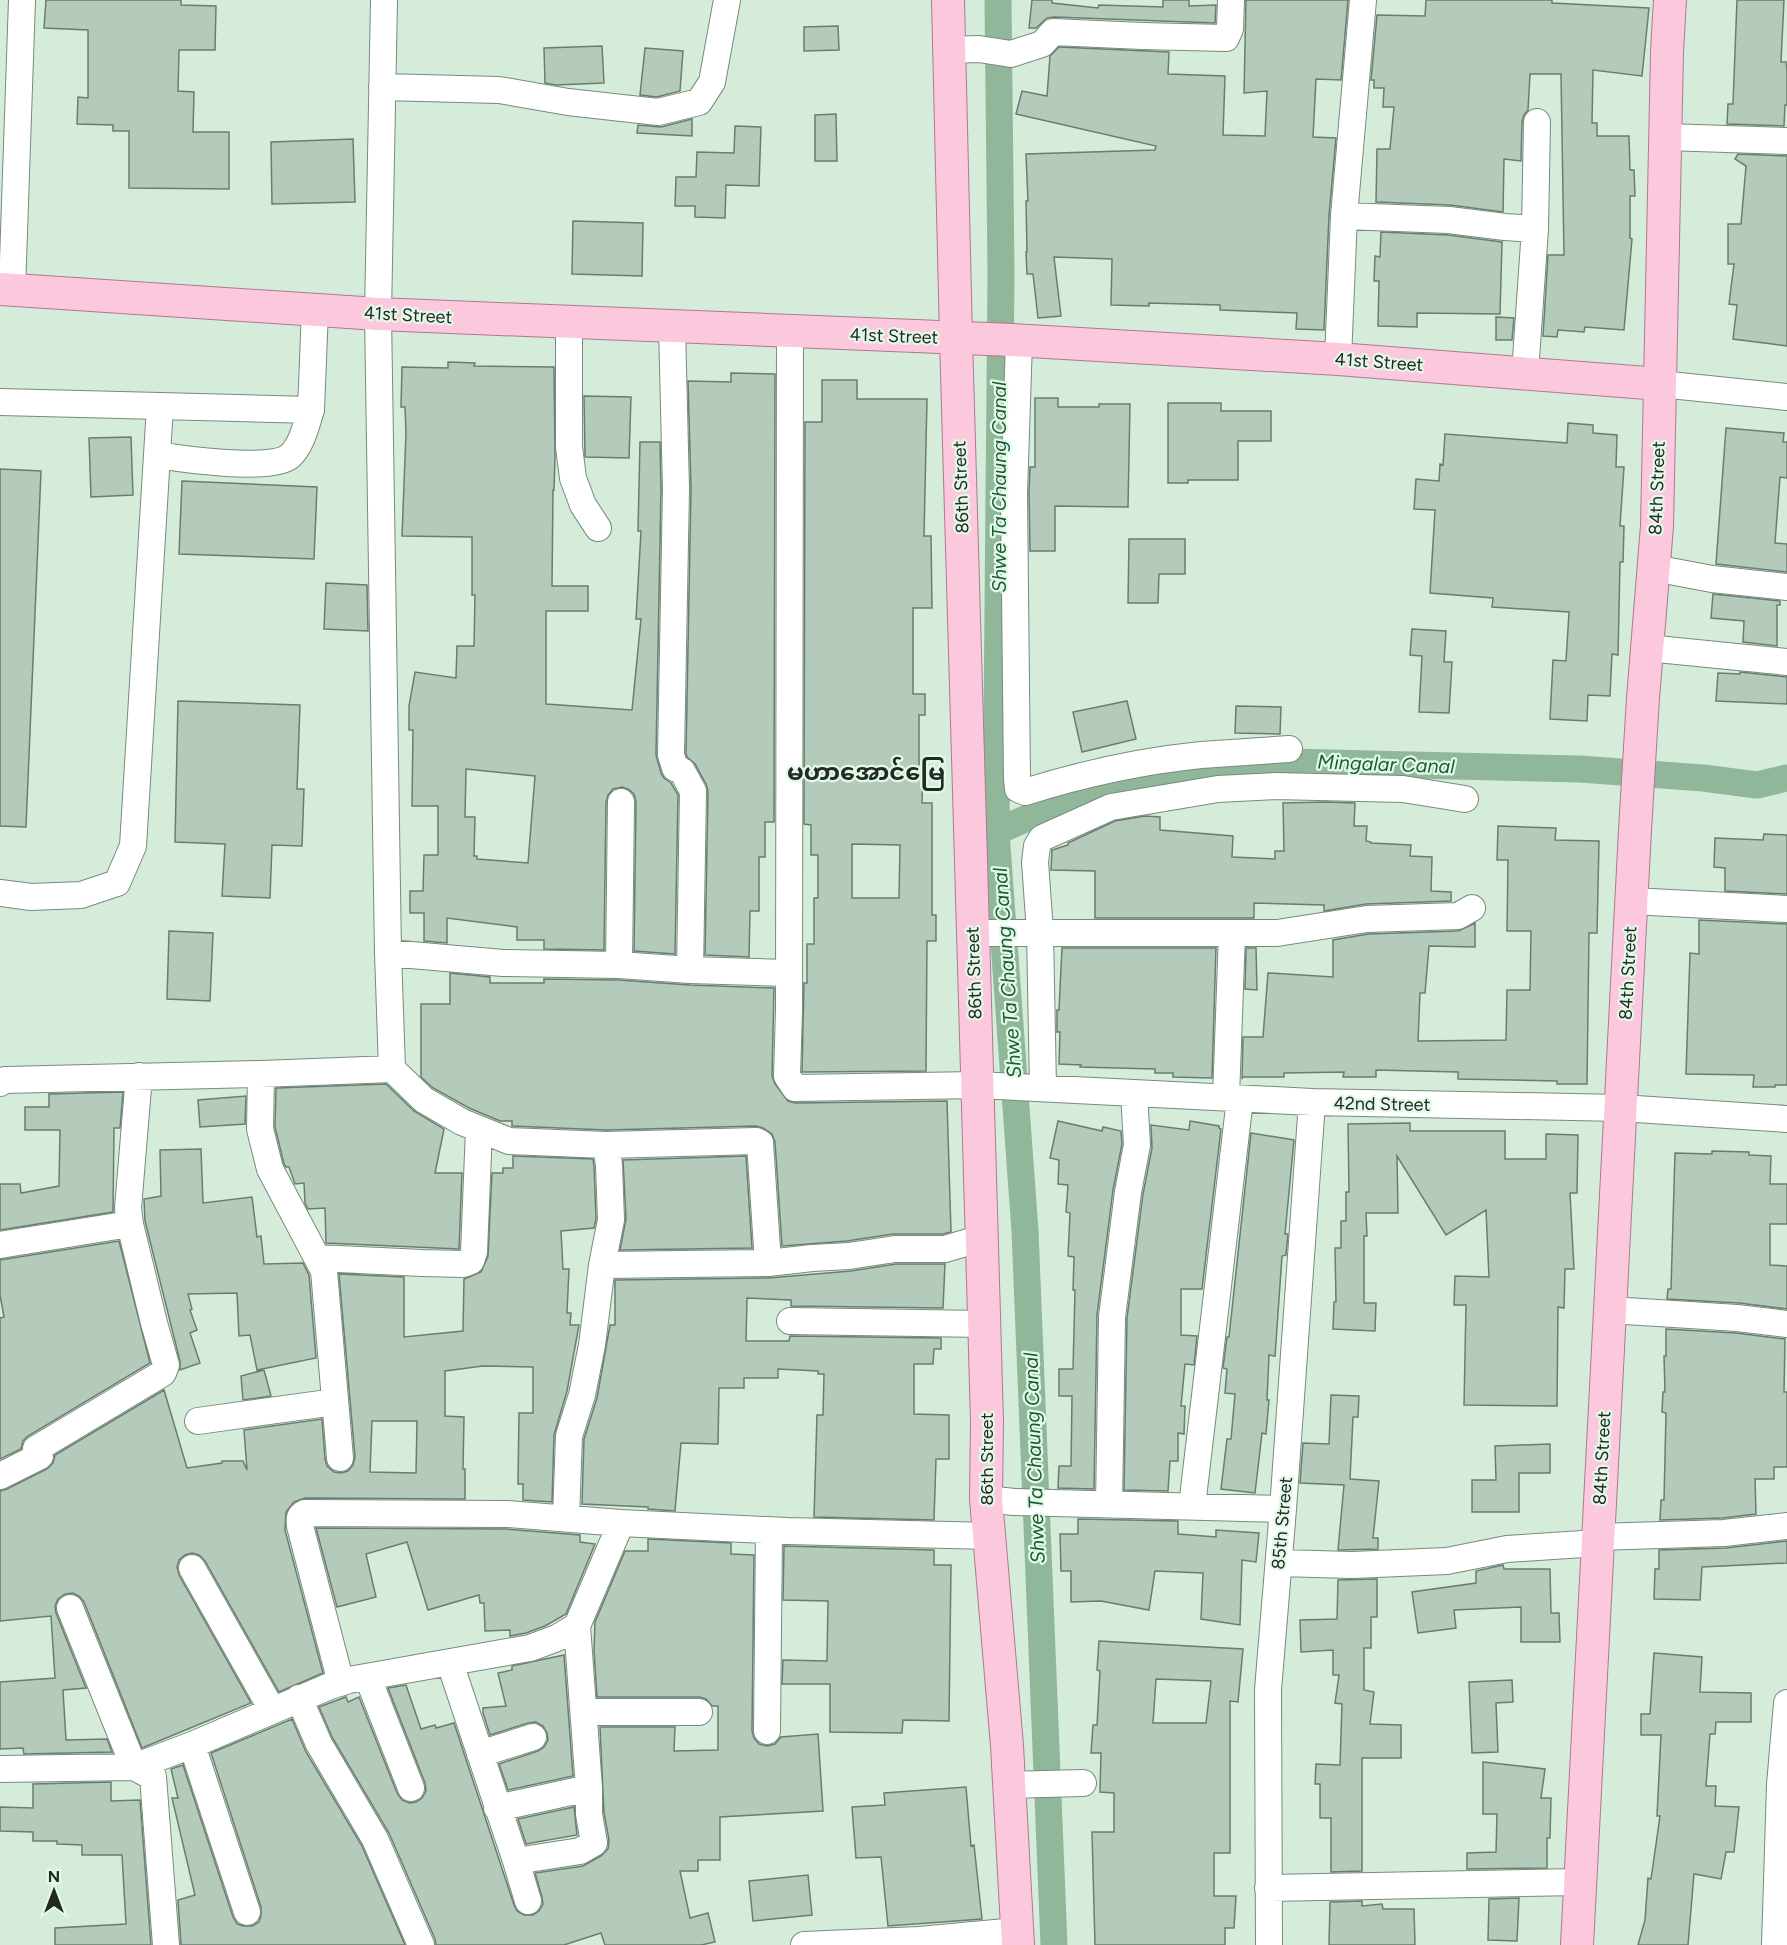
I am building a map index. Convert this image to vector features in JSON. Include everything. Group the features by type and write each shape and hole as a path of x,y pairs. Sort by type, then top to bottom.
{"main road":[{"name":"86th Street","path":"948,0 964,50 962,338 988,1086 982,1238 984,1324 987,1421 1000,1500 990,1536 1022,1785 1017,1938"},
{"name":"84th Street","path":"1577,1945 1631,901 1643,698 1657,526 1670,0"},
{"name":"41st Street","path":"6,290 378,314 962,338 1338,359 1660,384"}],"street":[{"path":"6,290 22,0"},
{"path":"384,0 378,314 388,953 392,1069 424,1100 479,1129 509,1141 606,1145 756,1141 760,1143 768,1263"},
{"path":"382,87 499,90 568,102 658,112 699,102 712,82 727,0"},
{"path":"964,50 1011,54 1041,44 1053,32 1226,38 1230,29 1231,0"},
{"path":"1338,359 1344,216 1363,0"},
{"path":"1525,373 1535,229 1537,122"},
{"path":"1665,137 1787,141"},
{"path":"1344,216 1449,220 1535,229"},
{"path":"158,455 204,463 267,463 288,458 297,447 311,411 315,310"},
{"path":"569,323 570,447 573,478 583,505 598,528"},
{"path":"672,327 676,489 670,755 675,768 682,771 693,791 690,970"},
{"path":"388,953 502,963 619,965 789,974 790,332"},
{"path":"1016,341 1014,494 1018,789 1025,792 1125,767 1189,757 1289,749"},
{"name":"41st Street","path":"1660,384 1787,397"},
{"path":"0,402 311,411"},
{"path":"0,893 31,897 81,895 117,883 133,846 160,406"},
{"path":"1654,568 1712,579 1787,587"},
{"path":"1647,648 1787,662"},
{"path":"1040,1088 1035,880 1037,846 1042,838 1111,807 1218,789 1275,786 1403,789 1465,799"},
{"path":"619,965 621,802"},
{"path":"1631,901 1787,909"},
{"path":"983,932 1277,933 1367,919 1458,916 1472,908"},
{"path":"1192,1506 1233,1098 1232,934"},
{"name":"42nd Street","path":"789,974 788,1076 795,1088 988,1086 1312,1102 1621,1108 1787,1119"},
{"path":"0,1083 5,1080 392,1069"},
{"path":"261,1074 260,1129 270,1169 324,1271 340,1458"},
{"path":"0,1476 40,1456 36,1449 163,1373 166,1365 130,1224 128,1208 139,1076"},
{"path":"1109,1504 1112,1317 1128,1192 1137,1145 1134,1093"},
{"name":"85th Street","path":"1269,1945 1268,1690 1312,1102"},
{"path":"318,1258 463,1264 471,1261 474,1252 479,1129"},
{"path":"566,1518 569,1436 582,1395 592,1345 602,1265 611,1220 606,1145"},
{"path":"0,1245 130,1224"},
{"path":"602,1265 768,1263 849,1256 895,1249 945,1249 982,1238"},
{"path":"1610,1310 1737,1318 1787,1324"},
{"path":"790,1321 984,1324"},
{"path":"198,1421 335,1402"},
{"path":"1000,1500 1283,1509"},
{"path":"341,1683 300,1526 299,1519 305,1513 507,1514 769,1530 990,1536"},
{"path":"516,1861 580,1851 594,1843 589,1815 577,1626 621,1522"},
{"path":"1279,1563 1352,1565 1447,1561 1507,1549 1787,1526"},
{"path":"767,1731 769,1530"},
{"path":"192,1568 272,1710"},
{"path":"70,1608 134,1767 153,1778 166,1945"},
{"path":"0,1769 134,1767 192,1745 299,1698 341,1683 530,1648 557,1638 577,1626"},
{"path":"450,1663 528,1901"},
{"path":"368,1678 411,1788"},
{"path":"299,1698 320,1744 375,1839 421,1945"},
{"path":"1775,1945 1780,1785 1787,1703"},
{"path":"584,1712 699,1712"},
{"path":"480,1754 533,1737"},
{"path":"192,1745 247,1912"},
{"path":"1022,1785 1074,1783"},
{"path":"497,1808 589,1788"},
{"path":"1268,1888 1581,1882"},
{"path":"804,1945 1017,1938"}],"building":[{"path":"46,0 181,0 181,5 216,6 215,50 179,50 178,91 194,92 193,132 229,132 229,189 129,188 129,131 113,131 113,125 77,124 78,97 88,98 88,30 44,28"},
{"path":"1032,0 1052,0 1052,3 1098,8 1099,5 1163,7 1163,0 1189,0 1189,6 1216,5 1215,23 1054,17 1047,18 1036,28 1029,28"},
{"path":"1246,0 1348,0 1341,80 1316,79 1313,137 1336,138 1329,215 1324,330 1296,329 1297,313 1220,310 1220,305 1149,303 1149,306 1111,305 1112,259 1054,257 1061,316 1038,318 1033,274 1027,274 1026,154 1155,150 1156,146 1016,114 1022,91 1047,96 1050,56 1059,47 1169,52 1168,74 1225,76 1223,135 1265,136 1267,91 1244,93"},
{"path":"1426,0 1552,0 1552,3 1649,8 1642,76 1593,70 1592,123 1597,123 1597,136 1629,136 1630,170 1634,170 1635,196 1630,196 1630,238 1632,239 1624,330 1585,327 1584,332 1558,330 1557,337 1543,336 1548,255 1564,255 1561,74 1530,74 1528,110 1522,122 1521,161 1504,159 1503,212 1450,205 1376,202 1377,149 1390,149 1394,107 1383,107 1384,88 1374,88 1374,80 1371,80 1377,15 1425,16"},
{"path":"1737,0 1784,0 1781,62 1786,62 1787,105 1785,105 1784,126 1727,124 1728,104 1733,104"},
{"path":"838,26 839,50 804,51 804,27"},
{"path":"602,46 604,83 556,85 545,83 544,48"},
{"path":"645,48 683,51 680,91 657,97 640,95"},
{"path":"836,114 837,161 815,161 815,115"},
{"path":"692,119 692,136 637,133 638,125 661,127"},
{"path":"735,126 761,127 759,186 726,185 725,218 695,217 695,206 675,206 676,177 696,177 697,152 734,153"},
{"path":"353,139 355,202 272,204 271,142"},
{"path":"1738,154 1787,156 1787,346 1733,339 1737,305 1729,304 1734,264 1728,264 1728,224 1741,224 1746,166 1735,159"},
{"path":"573,221 643,223 642,276 572,274"},
{"path":"1381,232 1448,235 1502,242 1500,314 1417,313 1417,327 1378,326 1379,281 1374,281 1375,256 1380,257"},
{"path":"1496,317 1514,318 1512,340 1496,340"},
{"path":"448,362 475,363 474,366 554,367 555,457 552,586 588,586 588,611 546,611 546,704 632,710 641,619 636,619 641,531 638,531 640,442 660,442 656,755 661,773 678,795 675,954 634,951 636,802 634,794 622,787 613,789 606,802 604,950 544,949 544,940 517,940 517,927 447,918 447,943 424,941 424,913 410,913 410,891 423,891 424,855 438,855 438,806 412,806 413,730 409,730 409,706 415,672 456,678 457,646 474,646 475,595 472,595 472,537 402,536 406,433 405,407 401,407 402,367 448,368","holes":["466,769 535,776 528,863 477,859 477,856 474,856 475,817 465,817"]},
{"path":"731,373 775,374 774,822 765,822 765,857 759,857 759,911 750,911 749,957 705,955 708,791 695,764 686,753 691,489 688,381 731,382"},
{"path":"822,380 857,380 857,399 927,399 924,536 931,536 932,608 913,608 913,694 925,694 925,715 919,715 919,764 923,764 922,803 932,803 932,915 936,915 936,941 927,941 926,1071 802,1072 807,944 814,944 814,898 818,898 818,855 811,855 811,825 804,824 805,422 822,422","holes":["852,844 900,845 899,898 852,898"]},
{"path":"584,396 631,397 629,458 585,457"},
{"path":"1035,398 1058,398 1058,407 1130,404 1128,507 1055,506 1055,551 1030,551 1029,491 1030,467 1035,467"},
{"path":"1168,403 1221,403 1221,411 1271,411 1271,441 1238,441 1238,480 1188,480 1188,483 1168,483"},
{"path":"1568,423 1593,425 1593,433 1617,435 1616,467 1624,467 1620,526 1624,526 1623,562 1620,562 1618,655 1612,654 1610,696 1588,695 1587,721 1550,719 1553,660 1566,661 1569,612 1492,607 1493,598 1430,593 1435,510 1414,509 1416,479 1439,481 1440,464 1443,465 1445,434 1567,443"},
{"path":"1726,428 1784,433 1783,442 1787,442 1787,478 1780,477 1775,543 1787,544 1787,572 1716,564"},
{"path":"131,437 133,495 91,497 89,438"},
{"path":"0,469 41,471 26,827 0,826"},
{"path":"182,481 317,487 314,559 179,554"},
{"path":"1129,539 1185,539 1185,574 1159,574 1158,603 1128,603"},
{"path":"326,583 367,585 368,631 324,629"},
{"path":"1713,594 1780,601 1780,605 1777,605 1777,646 1743,642 1744,621 1711,618"},
{"path":"1412,629 1446,631 1444,662 1452,662 1449,713 1419,712 1422,656 1410,655"},
{"path":"1740,672 1787,677 1787,704 1716,701 1718,673 1740,674"},
{"path":"178,701 300,705 297,789 304,789 302,846 272,845 270,898 222,896 225,844 175,842"},
{"path":"1127,701 1136,739 1082,752 1073,712"},
{"path":"1236,706 1281,707 1280,734 1235,733"},
{"path":"1283,803 1355,803 1354,826 1367,826 1366,841 1411,845 1410,856 1432,857 1431,891 1451,892 1451,901 1366,904 1324,911 1324,905 1254,903 1254,918 1095,918 1095,871 1051,870 1052,850 1068,845 1115,821 1145,816 1160,817 1160,830 1233,836 1232,857 1275,859 1275,851 1284,851"},
{"path":"1498,826 1556,828 1555,840 1599,841 1597,933 1589,933 1587,1084 1557,1084 1557,1081 1458,1079 1458,1072 1376,1070 1376,1077 1343,1077 1344,1072 1284,1073 1284,1077 1243,1077 1242,1079 1243,1037 1263,1037 1268,973 1333,977 1333,940 1368,934 1458,931 1475,923 1475,947 1429,946 1425,993 1420,993 1418,1041 1506,1040 1507,990 1530,990 1531,931 1507,931 1508,860 1497,860"},
{"path":"1764,834 1787,835 1787,894 1725,891 1725,868 1714,867 1715,838 1763,840"},
{"path":"1699,920 1787,924 1787,1085 1753,1087 1754,1075 1686,1074 1690,953 1699,954"},
{"path":"169,931 213,933 210,1001 167,999"},
{"path":"1062,948 1216,948 1212,1078 1173,1077 1173,1073 1155,1073 1155,1069 1080,1067 1081,1065 1059,1064 1060,1032 1057,1032 1057,1010 1059,1010"},
{"path":"1246,948 1256,948 1257,990 1245,989"},
{"path":"450,973 490,977 490,983 544,983 544,979 618,980 774,988 772,1076 788,1101 795,1103 947,1101 951,1232 893,1234 847,1241 782,1246 775,1142 772,1134 763,1128 756,1126 606,1130 512,1126 512,1121 500,1121 469,1108 433,1088 421,1077 421,1004 450,1004"},
{"path":"386,1084 414,1111 444,1129 435,1173 462,1173 459,1249 326,1243 325,1208 308,1209 305,1203 304,1183 295,1184 289,1167 284,1164 275,1127 276,1088"},
{"path":"123,1092 120,1128 114,1128 113,1212 0,1230 0,1184 20,1184 21,1193 59,1186 60,1130 25,1130 25,1107 49,1107 49,1094"},
{"path":"246,1096 245,1124 200,1127 198,1100"},
{"path":"1058,1121 1102,1131 1103,1127 1121,1131 1122,1144 1113,1190 1097,1315 1094,1489 1058,1488 1059,1466 1071,1466 1072,1396 1059,1396 1059,1369 1073,1369 1075,1290 1073,1290 1074,1257 1068,1256 1070,1213 1066,1212 1068,1185 1058,1184 1059,1160 1050,1158"},
{"path":"1190,1121 1219,1126 1221,1129 1202,1289 1181,1289 1181,1335 1197,1336 1194,1365 1185,1364 1181,1406 1185,1406 1184,1434 1178,1433 1178,1461 1170,1461 1168,1491 1124,1490 1127,1318 1143,1194 1152,1148 1151,1125 1189,1130"},
{"path":"1410,1123 1410,1131 1505,1131 1505,1159 1546,1159 1546,1134 1578,1135 1577,1193 1570,1193 1574,1269 1565,1269 1564,1308 1558,1307 1557,1406 1464,1405 1466,1305 1454,1305 1455,1276 1489,1277 1486,1210 1446,1235 1397,1156 1398,1213 1366,1213 1364,1303 1376,1303 1375,1331 1333,1329 1334,1302 1336,1302 1335,1248 1341,1248 1341,1221 1346,1221 1346,1192 1349,1192 1348,1124"},
{"path":"1251,1133 1294,1140 1285,1234 1288,1234 1286,1255 1282,1256 1275,1356 1269,1355 1266,1434 1262,1433 1255,1493 1221,1489 1227,1439 1231,1439 1235,1394 1225,1393 1227,1369 1223,1368 1227,1337 1229,1337"},
{"path":"201,1149 203,1203 252,1197 257,1237 261,1236 264,1264 303,1263 309,1275 316,1358 257,1370 250,1335 239,1336 237,1293 188,1294 192,1309 190,1310 197,1330 190,1333 200,1363 180,1370 180,1361 145,1221 144,1199 161,1196 160,1150"},
{"path":"1712,1151 1749,1152 1749,1155 1771,1156 1770,1184 1787,1184 1787,1224 1770,1224 1770,1265 1787,1266 1787,1309 1739,1303 1667,1299 1668,1289 1671,1289 1675,1153 1712,1154"},
{"path":"513,1156 593,1159 594,1166 596,1219 594,1228 561,1231 563,1269 569,1269 567,1313 571,1313 570,1325 579,1325 567,1391 554,1435 552,1502 523,1500 523,1484 518,1484 519,1413 533,1413 533,1367 483,1366 445,1371 445,1416 464,1417 465,1499 305,1498 294,1502 286,1512 285,1530 323,1673 279,1692 205,1561 199,1555 192,1553 179,1560 177,1567 179,1575 251,1703 142,1748 84,1602 73,1593 65,1594 58,1599 55,1606 56,1613 86,1688 63,1690 66,1740 107,1739 112,1752 24,1754 23,1748 0,1749 0,1682 55,1678 51,1616 0,1621 0,1491 47,1469 53,1463 55,1455 164,1390 187,1468 222,1463 222,1461 243,1461 247,1470 244,1430 322,1419 327,1466 334,1472 348,1471 355,1457 339,1274 404,1277 404,1337 463,1331 464,1279 481,1272 488,1256 492,1173 503,1173 503,1168 513,1168","holes":["372,1421 417,1421 416,1473 370,1472"]},
{"path":"746,1156 752,1248 620,1250 626,1219 623,1160"},
{"path":"119,1241 150,1363 28,1436 23,1441 21,1449 0,1459 0,1318 4,1317 0,1295 0,1260"},
{"path":"896,1264 945,1264 943,1308 791,1306 791,1300 747,1298 746,1341 789,1341 790,1336 941,1338 941,1349 934,1349 933,1364 914,1364 914,1414 949,1415 949,1459 936,1459 934,1520 814,1517 817,1415 823,1415 824,1374 818,1374 818,1371 778,1369 778,1378 744,1378 744,1388 719,1388 718,1444 681,1443 675,1511 648,1509 648,1507 582,1504 584,1439 597,1398 610,1325 615,1325 615,1280 768,1278 851,1271"},
{"path":"1666,1329 1736,1333 1785,1339 1784,1392 1787,1392 1787,1467 1774,1467 1774,1479 1755,1479 1756,1514 1723,1518 1660,1520 1661,1500 1664,1500 1666,1413 1662,1412 1663,1392 1665,1392"},
{"path":"264,1370 271,1396 243,1400 241,1376"},
{"path":"1331,1395 1359,1396 1358,1417 1353,1417 1350,1479 1379,1481 1373,1538 1378,1538 1378,1549 1338,1550 1344,1485 1300,1483 1303,1443 1329,1444"},
{"path":"1550,1444 1550,1473 1519,1473 1519,1512 1472,1512 1472,1480 1496,1480 1495,1446"},
{"path":"1078,1519 1178,1521 1178,1534 1216,1537 1216,1530 1259,1533 1256,1562 1242,1560 1240,1625 1201,1619 1203,1573 1155,1571 1149,1610 1101,1601 1071,1602 1071,1571 1061,1571 1060,1534 1078,1534"},
{"path":"316,1528 506,1529 580,1535 580,1542 595,1544 566,1614 545,1626 510,1636 510,1630 485,1631 484,1603 480,1603 479,1595 428,1610 407,1542 366,1554 376,1597 337,1607"},
{"path":"648,1539 731,1543 731,1554 754,1555 752,1731 759,1744 767,1746 775,1744 781,1737 818,1734 823,1811 720,1817 720,1860 698,1860 698,1871 680,1871 690,1918 708,1913 715,1942 701,1945 605,1945 601,1933 564,1945 436,1945 389,1833 332,1737 319,1707 346,1697 348,1702 359,1697 397,1793 402,1800 409,1803 422,1798 426,1791 425,1783 388,1688 406,1685 421,1729 454,1723 514,1905 517,1911 524,1915 533,1915 543,1904 535,1873 583,1866 601,1856 608,1849 600,1727 675,1727 674,1751 718,1750 718,1706 712,1706 706,1699 699,1697 597,1697 595,1622 625,1551 648,1551"},
{"path":"1787,1541 1787,1563 1702,1567 1700,1600 1654,1599 1655,1569 1659,1569 1659,1550 1726,1548"},
{"path":"784,1546 934,1550 934,1565 951,1565 949,1721 903,1720 902,1733 830,1732 830,1684 782,1684 783,1660 827,1661 828,1601 783,1600"},
{"path":"1503,1565 1504,1569 1550,1569 1551,1613 1559,1613 1560,1642 1521,1642 1521,1607 1454,1610 1456,1628 1418,1633 1412,1592 1476,1583 1476,1571"},
{"path":"1377,1579 1377,1617 1371,1617 1371,1648 1364,1648 1364,1690 1374,1692 1370,1724 1401,1725 1401,1758 1362,1758 1362,1871 1331,1872 1331,1818 1320,1818 1320,1784 1315,1784 1316,1764 1340,1765 1342,1704 1335,1703 1339,1675 1333,1675 1333,1650 1301,1652 1300,1620 1337,1619 1338,1580"},
{"path":"1099,1641 1243,1649 1238,1702 1230,1701 1230,1853 1214,1853 1214,1896 1236,1896 1234,1928 1225,1928 1225,1945 1095,1945 1092,1832 1114,1832 1114,1793 1100,1792 1101,1753 1091,1753 1093,1725 1097,1725 1100,1671 1097,1670","holes":["1156,1679 1211,1681 1206,1723 1153,1723"]},
{"path":"1654,1653 1702,1657 1700,1692 1751,1693 1751,1722 1716,1722 1715,1734 1710,1734 1706,1786 1716,1786 1715,1806 1739,1807 1734,1852 1726,1852 1721,1879 1694,1874 1688,1945 1638,1945 1645,1920 1648,1878 1651,1879 1660,1816 1657,1816 1661,1735 1641,1735 1641,1714 1650,1714"},
{"path":"564,1655 573,1776 508,1790 499,1764 538,1751 548,1740 547,1733 543,1726 536,1722 490,1735 483,1708 506,1706 498,1673 512,1670 512,1666"},
{"path":"1512,1680 1513,1702 1496,1703 1498,1752 1472,1753 1469,1682"},
{"path":"292,1719 306,1752 362,1846 405,1945 181,1945 178,1900 195,1895 172,1798 178,1798 171,1769 183,1765 233,1917 237,1924 252,1926 259,1922 261,1907 211,1753"},
{"path":"1483,1762 1545,1769 1541,1798 1551,1798 1547,1868 1467,1869 1467,1853 1496,1852 1497,1814 1483,1814"},
{"path":"111,1782 111,1801 140,1800 151,1945 55,1945 55,1928 126,1924 122,1855 82,1855 82,1845 57,1844 57,1841 33,1841 33,1832 0,1831 0,1807 33,1808 33,1784"},
{"path":"966,1787 971,1846 974,1845 982,1919 888,1926 881,1857 856,1858 852,1807 885,1805 884,1793"},
{"path":"574,1807 577,1835 526,1844 518,1819"},
{"path":"808,1875 812,1915 753,1921 749,1881"},
{"path":"1519,1898 1517,1941 1488,1940 1489,1899"},
{"path":"1362,1901 1362,1906 1382,1904 1383,1909 1414,1909 1415,1945 1329,1945 1330,1902"}],"waterway":[{"name":"Shwe Ta Chaung Canal","path":"998,0 1001,274 996,832 1025,1231 1054,1945"},
{"name":"Mingalar Canal","path":"996,832 1101,785 1251,761 1580,769 1703,778 1757,785 1787,778"}],"district":[{"name":"မဟာအောင်မြေ","path":"866,772"}]}
